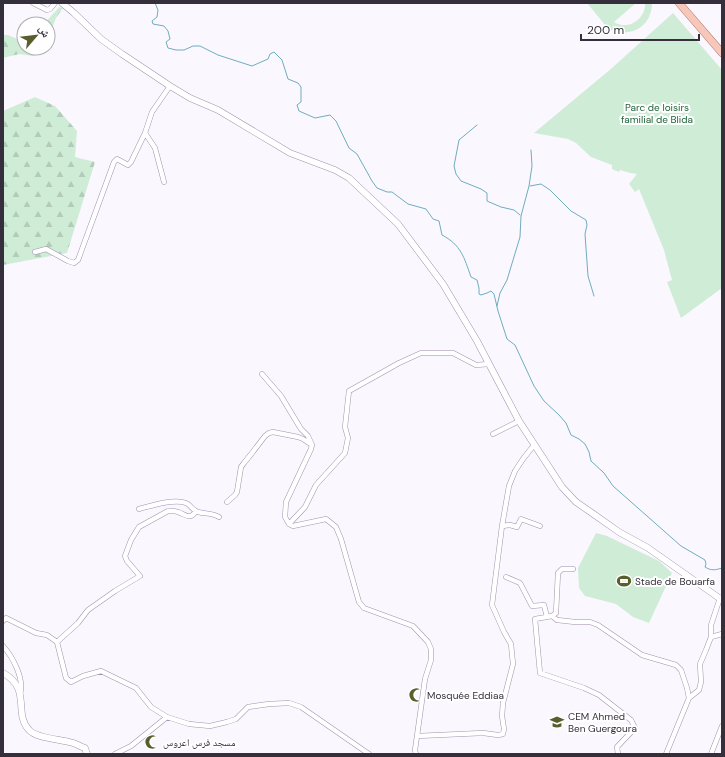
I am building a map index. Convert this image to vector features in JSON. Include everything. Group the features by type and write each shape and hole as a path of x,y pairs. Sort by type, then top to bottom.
{"main road":[{"path":"679,3 722,53"},
{"path":"682,3 722,49"}],"street":[{"path":"33,3 47,10 50,9 54,3"},
{"path":"62,3 101,39 170,86 190,98 218,110 290,153 335,170 349,178 398,224 443,284 489,364 519,421 562,487 576,502 619,532 654,552 721,599 711,625 711,637 700,664 701,682 699,690 689,698 666,754"},
{"path":"35,252 46,249 68,261 74,262 78,260 114,162 117,159 128,165 131,162 145,133 152,112 170,86"},
{"path":"145,133 155,148 164,182"},
{"path":"288,524 305,507 316,485 345,453 348,438 345,427 349,391 399,362 421,353 453,353 476,365 489,364"},
{"path":"262,374 281,396 301,429 308,436 312,445 286,502 285,517 288,524 293,526 326,519 336,527 341,539 359,602 364,608 413,626 428,642 431,649 431,660 426,679 415,750 416,754"},
{"path":"493,434 519,421"},
{"path":"227,502 237,492 241,467 269,433 273,432 298,437 312,445"},
{"path":"417,736 483,733 498,735 503,734 503,703 513,664 511,644 492,605 502,526 509,486 515,471 534,445"},
{"path":"139,509 179,501 190,505 196,512 215,514 219,517"},
{"path":"57,642 78,623 88,610 140,576 127,561 125,556 131,540 139,527 168,511 172,510 180,512 187,516 194,515 196,512"},
{"path":"502,526 510,525 517,527 521,519 540,526"},
{"path":"573,569 562,569 558,573 556,613 535,619 540,673 584,688 599,695 631,720 635,728 618,747 618,754"},
{"path":"506,577 520,582 532,606 544,605 549,616 557,620 590,622 598,625 642,655 676,665 681,670 689,698"},
{"path":"3,621 6,618 36,633 47,635 57,642 66,678 71,682 101,670 136,688 151,707 167,717 189,724 210,726 236,719 248,707 289,703 302,707 368,754"},
{"path":"711,637 722,634"},
{"path":"3,646 7,650 20,676 22,688 20,694"},
{"path":"3,673 16,684 20,694 23,721 29,731 41,736 74,743 85,748 87,754"},
{"path":"115,754 131,746 167,717"},
{"path":"711,754 722,726"}],"green space":[{"path":"587,3 636,3 614,22 625,25 635,22 643,14 645,3 652,3 649,18 640,28 634,31 620,32 610,31"},
{"path":"59,7 63,8 56,18 56,16 51,16"},
{"name":"Parc de loisirs familial de Blida","path":"673,13 722,70 722,288 681,318 667,282 672,280 664,250 639,189 635,192 629,184 637,174 620,170 619,172 612,169 612,165 591,157 576,143 568,139 534,133 612,68"},
{"path":"3,35 8,35 16,38 16,55 3,58"},
{"path":"35,97 55,106 77,131 75,157 95,162 67,253 3,265 3,111"},
{"name":"Stade de Bouarfa","path":"596,533 607,536 659,561 672,573 649,623 633,617 616,604 585,596 579,588 578,568"}],"waterway":[{"path":"155,3 158,10 157,17 152,21 153,24 164,26 168,31 170,39 166,42 168,48 184,50 193,46 200,46 218,55 252,66 268,59 270,54 274,52 282,60 288,79 298,83 301,87 301,102 297,105 299,111 315,118 330,115 336,121 349,148 357,154 377,188 387,192 392,192 408,204 426,209 433,219 439,221 442,235 458,247 471,277 477,280 479,294 481,295 491,291 494,294 507,339 515,345 534,386 544,401 566,423 571,435 585,444 591,461 604,473 613,486 681,546 705,560 705,567 714,570 722,568"},
{"path":"477,125 459,140 454,166 456,174 461,181 487,193 487,201 501,207 514,210 520,215"},
{"path":"497,306 500,293 507,280 520,237 521,216 529,186 532,166 531,150"},
{"path":"530,186 541,184 550,190 571,211 586,220 587,225 585,234 588,276 594,296"}],"place":[{"name":"Stade de Bouarfa","path":"624,581"},
{"name":"Mosquée Eddiaa","path":"416,695"},
{"name":"CEM Ahmed Ben Guergoura","path":"557,722"},
{"name":"مسجد فرس اعروس","path":"152,742"}]}
